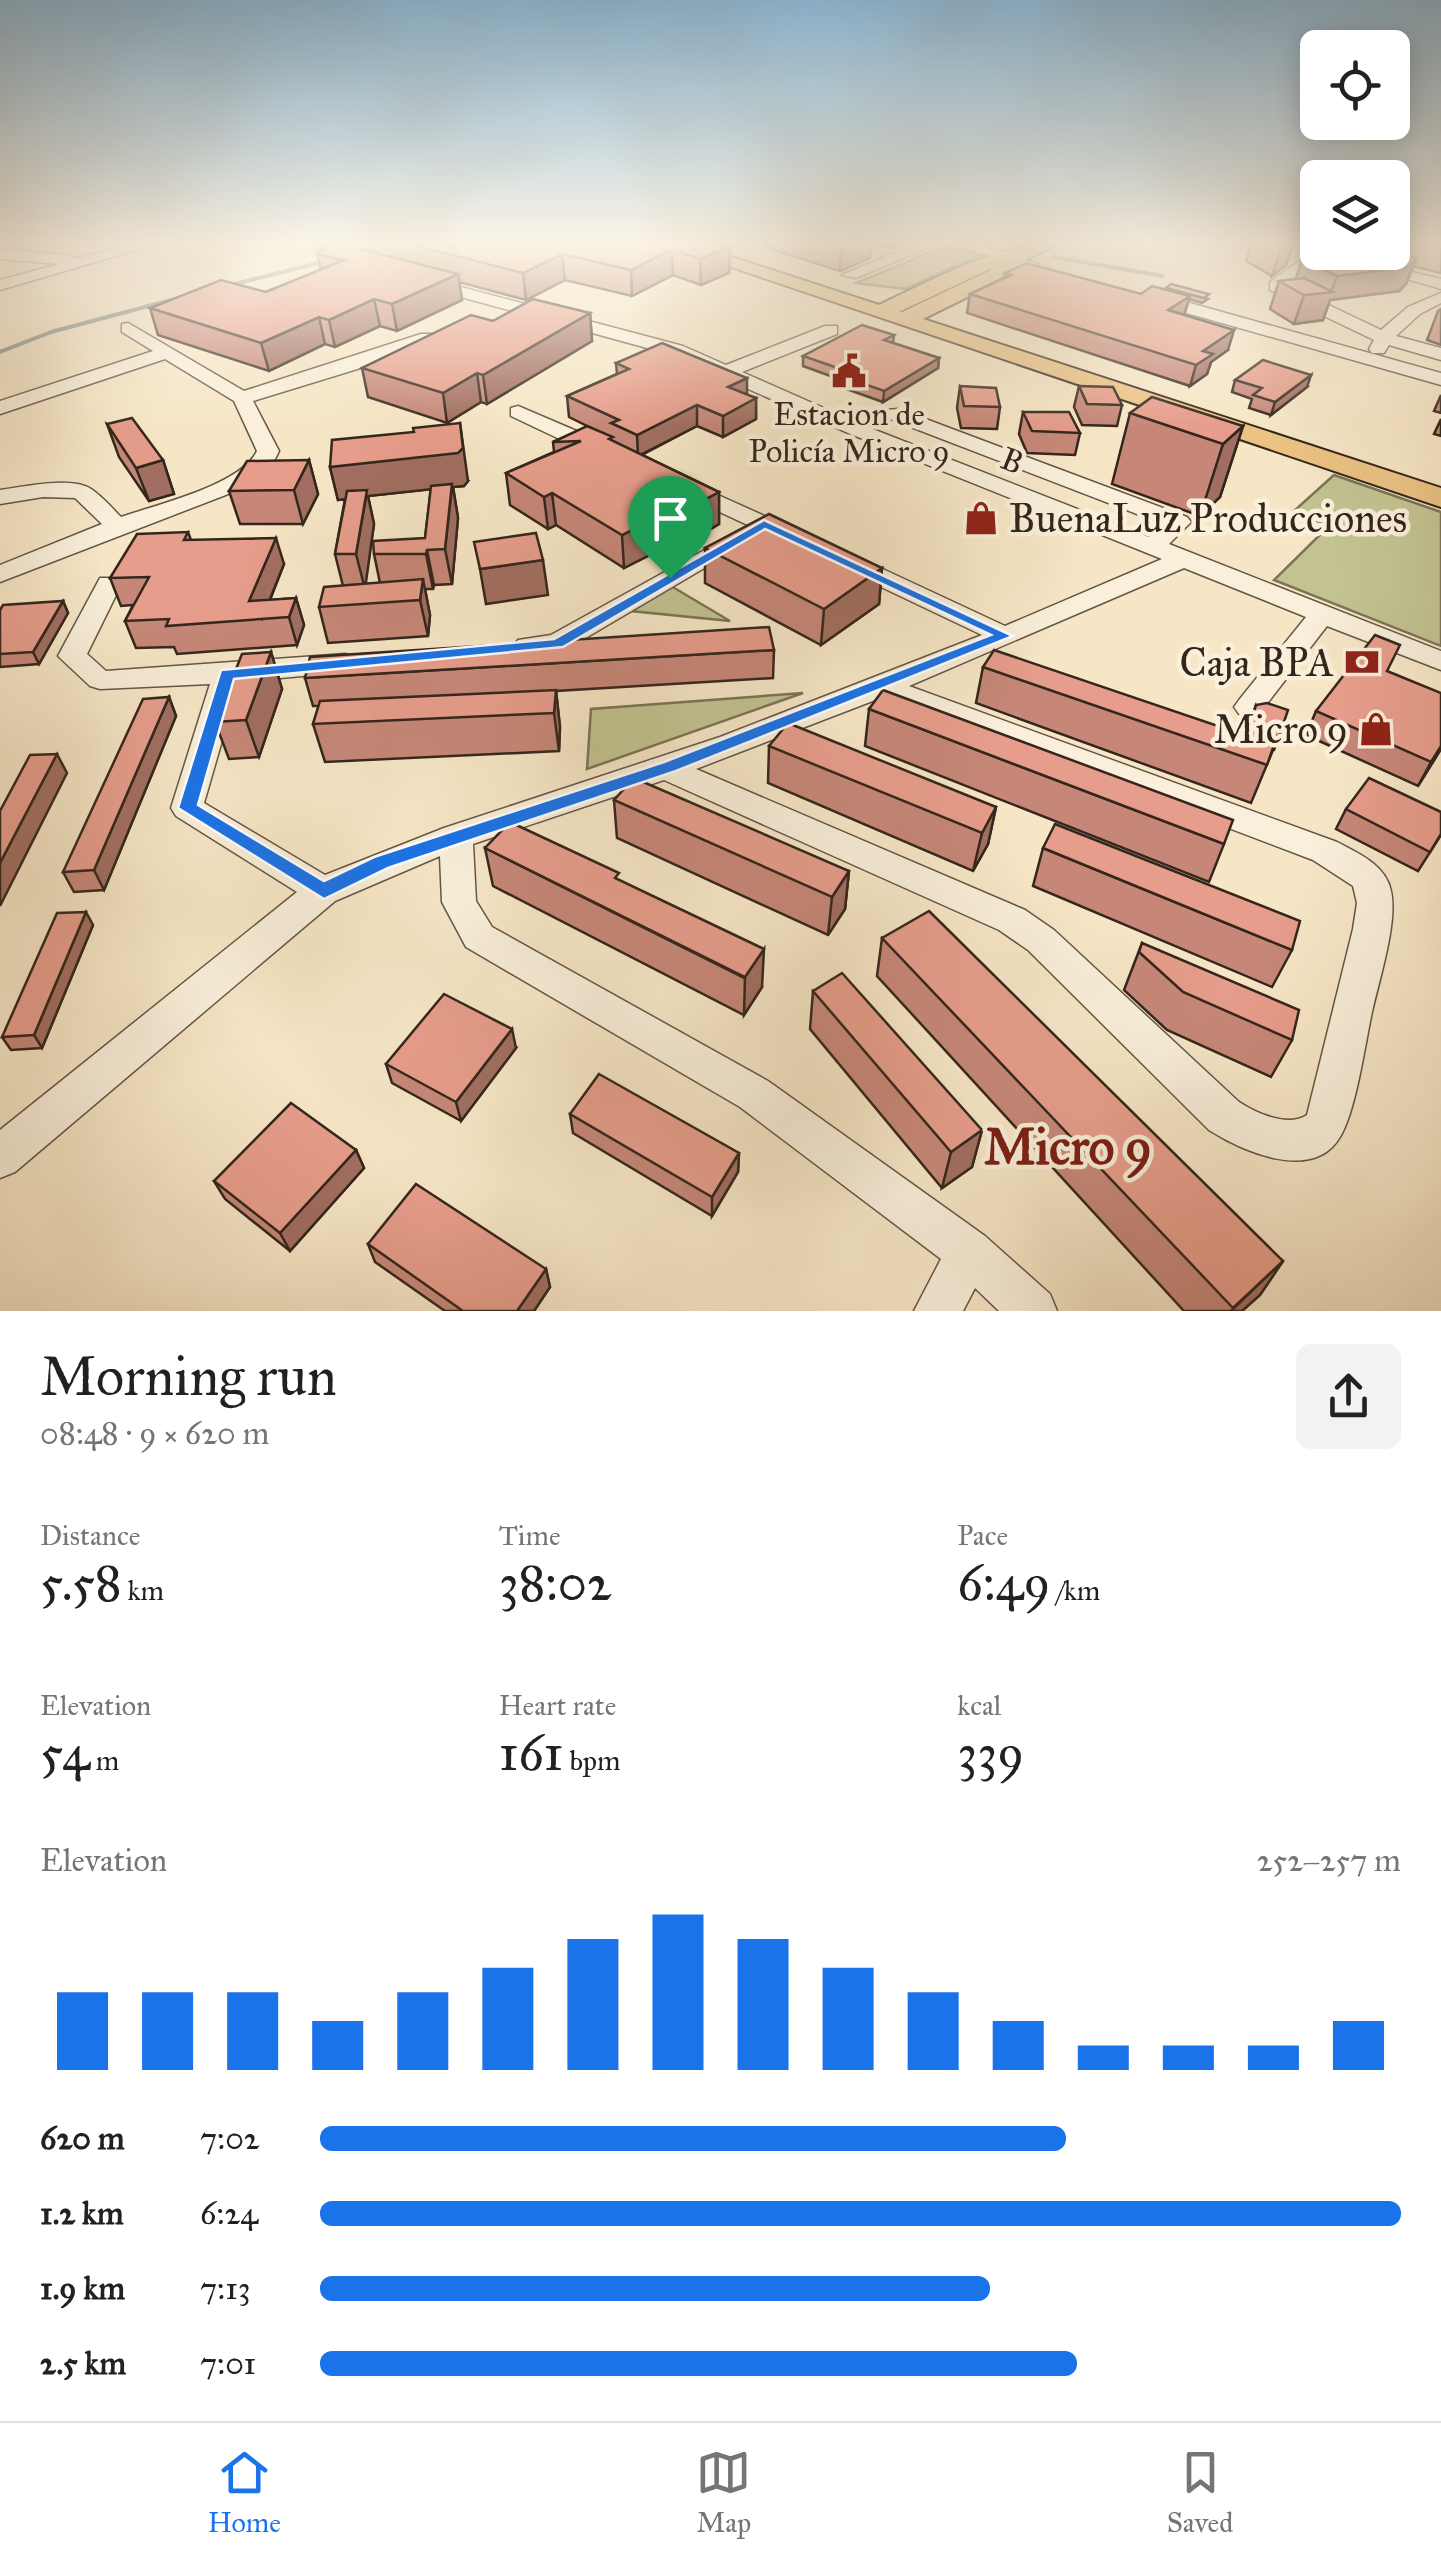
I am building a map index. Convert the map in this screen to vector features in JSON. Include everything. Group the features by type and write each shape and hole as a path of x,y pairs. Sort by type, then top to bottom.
{"main road":[{"path":"877,305 1441,482"},
{"path":"881,305 1441,498"},
{"path":"900,312 918,305"}],"street":[{"path":"470,318 496,305"},
{"name":"B","path":"508,305 668,347 854,430 1441,660"},
{"path":"1178,305 1441,379"},
{"path":"1315,305 1383,338 1441,354"},
{"path":"1373,360 1383,338 1422,305"},
{"path":"0,574 241,481 260,468 268,451 242,398 128,328"},
{"path":"725,372 831,330"},
{"path":"242,398 396,352 439,332"},
{"path":"0,408 168,352"},
{"path":"518,412 625,460"},
{"path":"0,1157 324,890 381,863 665,768 1005,636 1164,554 1180,522 892,413 874,414 854,430"},
{"path":"1018,495 1052,474"},
{"path":"673,482 1005,636"},
{"path":"0,497 42,490 80,492 118,527"},
{"path":"499,649 558,643 764,524"},
{"path":"109,583 72,656 100,680 363,662"},
{"path":"1249,707 1322,614"},
{"path":"227,674 187,808 324,890"},
{"path":"665,768 1012,920 1084,979 1224,1116 1272,1139 1306,1140 1318,1134 1324,1127 1344,1054 1372,921 1376,896 1365,876 1325,851 879,685"},
{"path":"456,838 459,902 479,937 754,1094 969,1252 1033,1311"},
{"path":"938,1311 969,1252"}],"green space":[{"path":"1334,475 1441,512 1441,646 1274,580 1329,526 1294,511"},
{"path":"671,586 730,621 631,611"},
{"path":"803,693 587,769 591,709"}],"building":[{"path":"361,305 329,320 319,317 261,343 150,308"},
{"path":"522,305 558,305 590,313 483,375 477,373 443,393 362,368 471,315 493,321"},
{"path":"1006,305 1176,305 1168,310 1234,330 1203,351 1213,354 1196,365"},
{"path":"862,325 894,335 884,340 939,358 884,391 847,378 855,374 803,356"},
{"path":"662,343 747,378 728,387 756,398 723,416 697,405 637,435 611,423 619,420 567,396 629,369 616,363"},
{"path":"1263,360 1311,375 1275,402 1253,395 1262,388 1235,380"},
{"path":"960,386 996,388 1000,407 964,406"},
{"path":"1079,386 1113,387 1122,405 1087,404"},
{"path":"1152,397 1243,426 1223,444 1130,413"},
{"path":"1023,412 1069,412 1080,433 1032,431"},
{"path":"132,418 163,460 136,468 107,424"},
{"path":"460,423 463,448 458,453 330,467 332,440"},
{"path":"587,426 719,492 702,501 696,498 622,535 552,493 544,497 506,473 581,441 553,442"},
{"path":"309,460 294,490 229,491 247,461"},
{"path":"452,484 445,549 427,550 426,554 374,554 373,541 425,538 431,486"},
{"path":"367,490 356,554 335,554 347,491"},
{"path":"769,514 882,568 824,609 705,548"},
{"path":"188,532 184,540 276,538 249,601 296,598 289,617 166,626 169,619 125,621 149,577 110,578 137,534"},
{"path":"536,533 543,560 480,569 474,542"},
{"path":"423,579 420,600 319,607 324,587"},
{"path":"63,601 33,652 0,654 3,605"},
{"path":"769,627 774,650 305,678 310,657"},
{"path":"1375,635 1400,645 1387,671 1441,693 1441,746 1431,762 1316,711"},
{"path":"994,650 1274,745 1267,765 983,667"},
{"path":"271,652 246,720 215,722 242,654"},
{"path":"556,690 554,713 313,724 320,701"},
{"path":"883,690 1233,820 1224,844 869,709"},
{"path":"169,697 94,870 63,872 143,699"},
{"path":"1267,703 1288,710 1279,737 1249,727 1256,705"},
{"path":"788,723 996,807 982,833 769,746"},
{"path":"57,754 0,863 0,811 30,755"},
{"path":"634,778 849,871 832,897 614,800"},
{"path":"1369,778 1441,812 1441,834 1430,852 1346,809"},
{"path":"510,822 619,873 615,878 764,949 745,977 485,848"},
{"path":"1055,824 1300,921 1292,950 1043,848"},
{"path":"929,911 1283,1261 1233,1308 882,938"},
{"path":"86,912 34,1035 2,1037 57,913"},
{"path":"1142,943 1299,1010 1292,1040 1183,992 1139,952"},
{"path":"842,973 982,1130 951,1152 813,991"},
{"path":"444,994 512,1029 456,1102 386,1064"},
{"path":"599,1074 739,1153 712,1197 570,1114"},
{"path":"291,1103 356,1150 280,1233 214,1181"},
{"path":"416,1184 546,1269 517,1311 463,1311 368,1244"}],"waterway":[{"path":"0,352 51,332 152,305"}],"place":[{"name":"Estacion de Policía Micro 9","path":"849,371"},
{"name":"BuenaLuz Producciones","path":"981,518"},
{"name":"Caja BPA","path":"1362,662"},
{"name":"Micro 9","path":"1376,729"}],"district":[{"name":"Micro 9","path":"1068,1147"}],"route":[{"path":"764,524 1005,636 670,767 381,863 324,890 187,808 227,674 558,643 670,578 764,524"}]}
